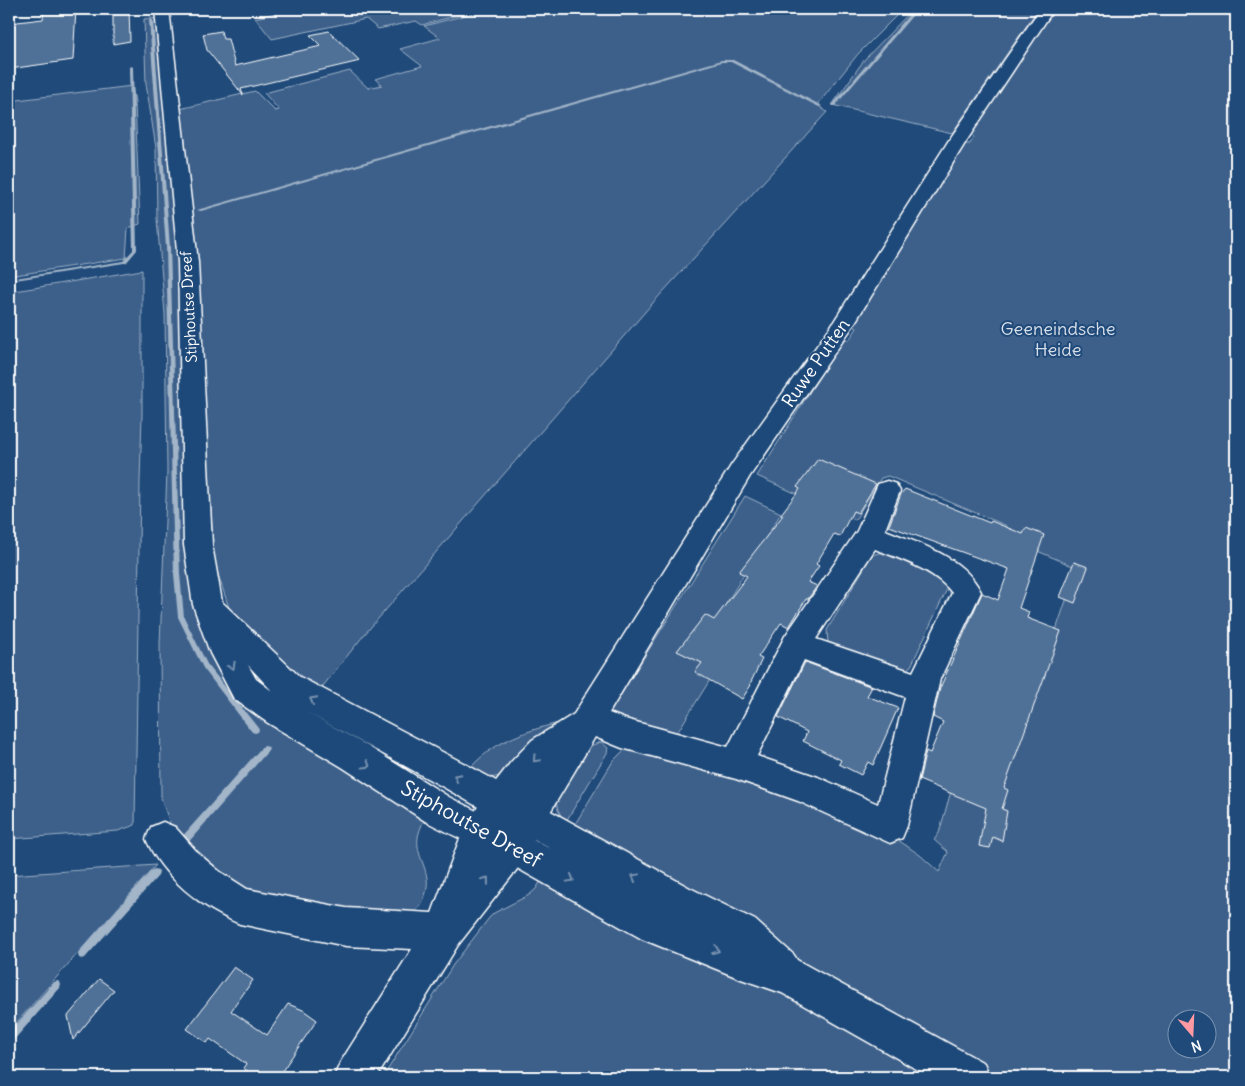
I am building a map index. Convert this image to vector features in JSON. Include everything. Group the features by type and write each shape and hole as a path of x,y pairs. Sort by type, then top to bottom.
{"street":[{"name":"Stiphoutse Dreef","path":"162,9 188,262 198,545 208,605 289,687 506,824 655,926 741,960 791,977 970,1077"},
{"name":"Ruwe Putten","path":"354,1077 445,932 506,824 588,719 741,470 840,329 958,140 1047,9"},
{"path":"736,764 796,645 870,535 887,491"},
{"path":"588,719 622,733 736,764 806,788 890,826 925,679 967,592 963,584 942,568 870,535"},
{"path":"796,645 922,689"},
{"path":"163,839 185,865 206,884 240,906 346,927 445,932"}],"green space":[{"path":"292,9 480,9 422,25 416,21 378,29 366,19 272,39 255,18"},
{"path":"489,9 903,9 858,54 819,103 820,107 827,112 651,305 364,635 319,691 268,656 230,611 214,562 192,210 180,109 255,91 275,111 279,110 264,93 350,71 368,88 382,85 375,79 422,66 400,49 440,38 424,26"},
{"path":"913,9 1038,9 952,133 832,105 864,60"},
{"name":"Geeneindsche Heide","path":"1051,9 1236,9 1236,1077 383,1077 453,965 489,918 494,913 529,895 536,889 613,761 631,743 873,823 920,855 939,872 948,852 934,840 939,833 958,767 1006,778 1077,568 1005,537 1007,526 888,476 881,478 855,520 757,476 843,339 849,340 857,328 852,325 965,144 970,144 974,137 970,135"},
{"path":"144,19 158,19 216,658 431,809 418,837 419,853 426,874 426,891 419,908 401,920 226,887 175,838 161,798 160,644 167,472 165,314 157,219 156,148 146,84"},
{"path":"132,86 135,102 140,224 128,228 126,258 9,276 9,101"},
{"path":"142,270 142,415 135,825 118,831 9,839 9,292"},
{"path":"745,496 781,513 703,642 716,670 677,733 608,715"},
{"path":"883,552 942,576 947,589 911,666 899,675 828,644 827,630 872,555"},
{"path":"562,723 505,775 490,778 467,772 496,746 532,730"},
{"path":"601,742 608,748 607,753 565,823 555,799 584,748"},
{"path":"156,865 9,1031 9,875"}],"building":[{"path":"44,9 76,9 73,60 9,69 9,23 43,19"},
{"path":"113,9 129,9 130,41 113,44"},
{"path":"221,31 223,39 228,39 235,66 321,46 310,35 329,31 360,61 241,89 243,95 207,50 203,34"},
{"path":"818,459 876,484 858,513 853,511 840,536 834,534 816,564 819,566 808,582 817,586 808,599 806,599 789,627 781,623 758,657 762,659 751,685 742,699 695,672 702,663 677,651 705,615 714,620 747,576 739,572 783,515 781,514 800,489 797,487"},
{"path":"905,489 1023,534 1026,528 1044,535 1019,608 1029,612 1027,618 1061,631 1004,788 1008,790 1002,809 1007,811 1002,841 993,837 990,848 979,846 986,808 919,780 926,751 930,753 943,722 933,717 940,688 982,593 998,600 1009,569 889,526 901,494"},
{"path":"1074,562 1088,567 1075,603 1060,597"},
{"path":"805,662 872,687 867,696 898,708 873,765 868,762 861,775 839,764 841,760 803,741 807,732 778,717"},
{"path":"234,967 253,980 231,1011 267,1035 288,1004 303,1010 317,1020 278,1077 256,1077 243,1068 246,1064 210,1039 207,1043 187,1029"},
{"path":"99,979 114,990 73,1040 68,1016"}],"waterway":[{"path":"834,105 916,9"},
{"path":"151,20 168,247 177,574 181,617 205,666 255,730"},
{"path":"199,210 722,61 732,61 820,106"},
{"path":"9,280 124,262 135,250 131,67"},
{"path":"183,842 265,749"},
{"path":"82,955 155,873"},
{"path":"9,1039 57,985"}]}
